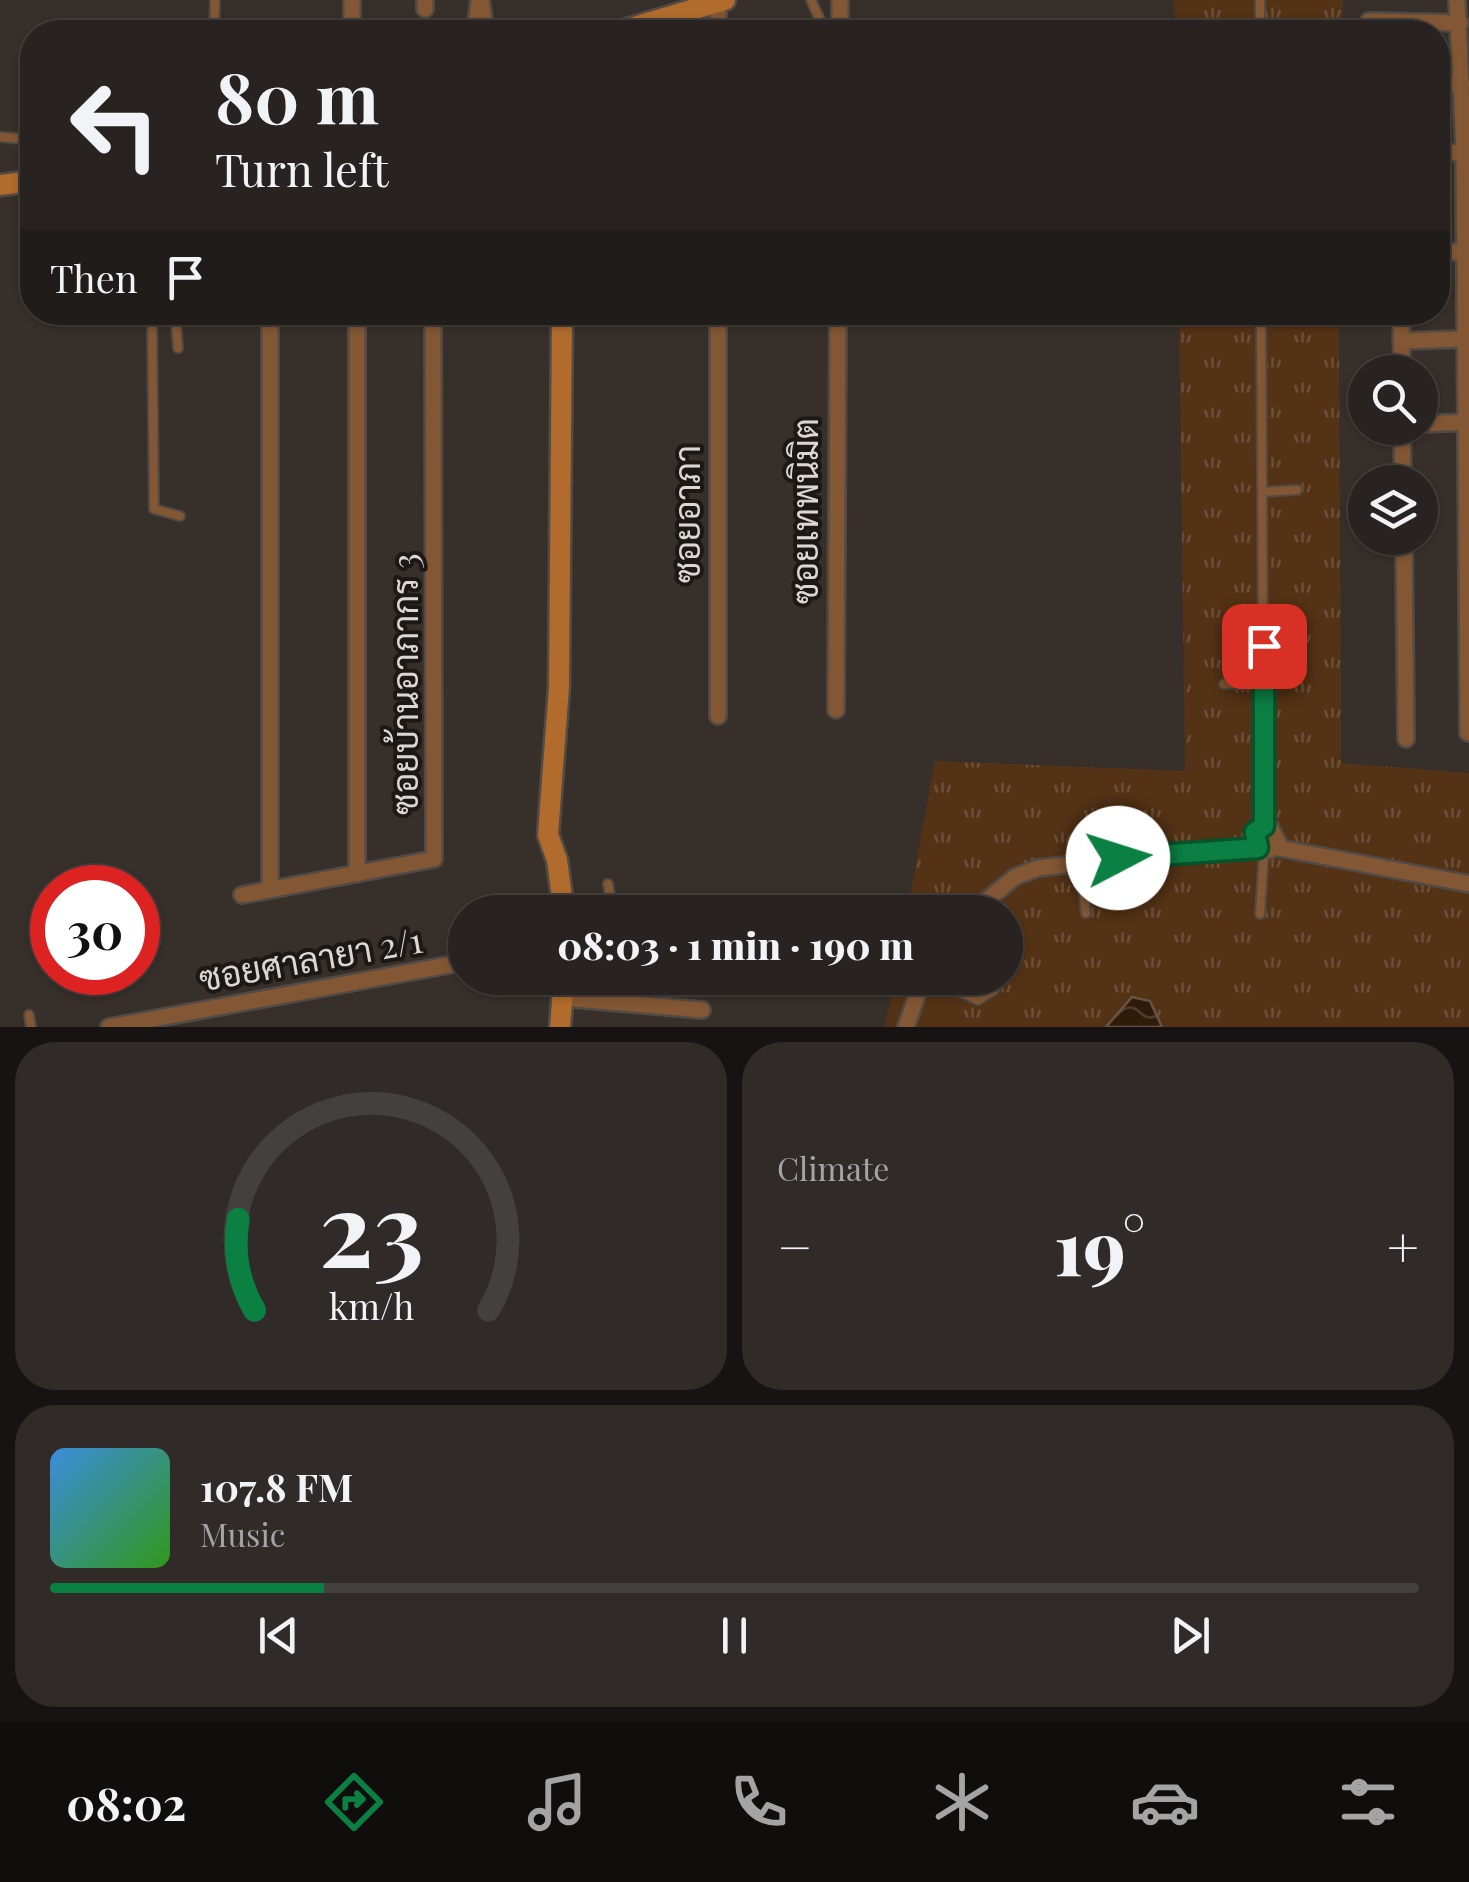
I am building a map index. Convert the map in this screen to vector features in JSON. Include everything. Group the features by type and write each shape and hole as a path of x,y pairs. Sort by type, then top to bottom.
{"street":[{"path":"1457,0 1464,73 1467,210 1464,339 1468,734"},
{"path":"657,20 721,1"},
{"path":"1450,24 1460,24"},
{"path":"1450,252 1464,252"},
{"path":"270,325 270,890"},
{"path":"356,325 356,874"},
{"name":"ซอยบ้านอาภากร 3","path":"242,895 426,864 434,859 438,848 433,325"},
{"path":"561,895 548,834 559,686 562,325"},
{"name":"ซอยอาภา","path":"718,325 718,716"},
{"name":"ซอยเทพนิมิต","path":"836,710 838,325"},
{"path":"1401,325 1401,355"},
{"path":"1401,341 1464,339"},
{"path":"1438,423 1466,422"},
{"path":"1404,555 1406,739"},
{"path":"1264,826 1255,832 1266,849"},
{"path":"994,895 1015,878 1079,862 1266,849 1469,884"},
{"name":"ซอยศาลายา 2/1","path":"109,1027 448,965"},
{"path":"560,1027 563,995"},
{"path":"608,995 702,1010"},
{"path":"906,1027 917,995"},
{"path":"206,1008 209,1027"}],"lane":[{"path":"152,325 154,509 180,516"},
{"path":"176,325 178,348"},
{"path":"1261,325 1264,826"},
{"path":"1262,492 1298,490"},
{"path":"1224,684 1264,684"},
{"path":"1260,914 1266,849"},
{"path":"1079,862 1086,912"},
{"path":"608,884 610,895"},
{"path":"1083,890 1133,884 1144,896"},
{"path":"29,1016 32,1027"}],"green space":[{"path":"1174,0 1343,0 1342,20 1175,20"},
{"path":"1179,325 1339,325 1341,763 1469,773 1469,1027 885,1027 892,995 1023,995 1023,895 910,895 935,761 1185,771"}],"water":[{"path":"1132,997 1150,1001 1162,1027 1106,1027"}],"route":[{"path":"1118,858 1258,848 1253,838 1264,826 1264,646"}]}
